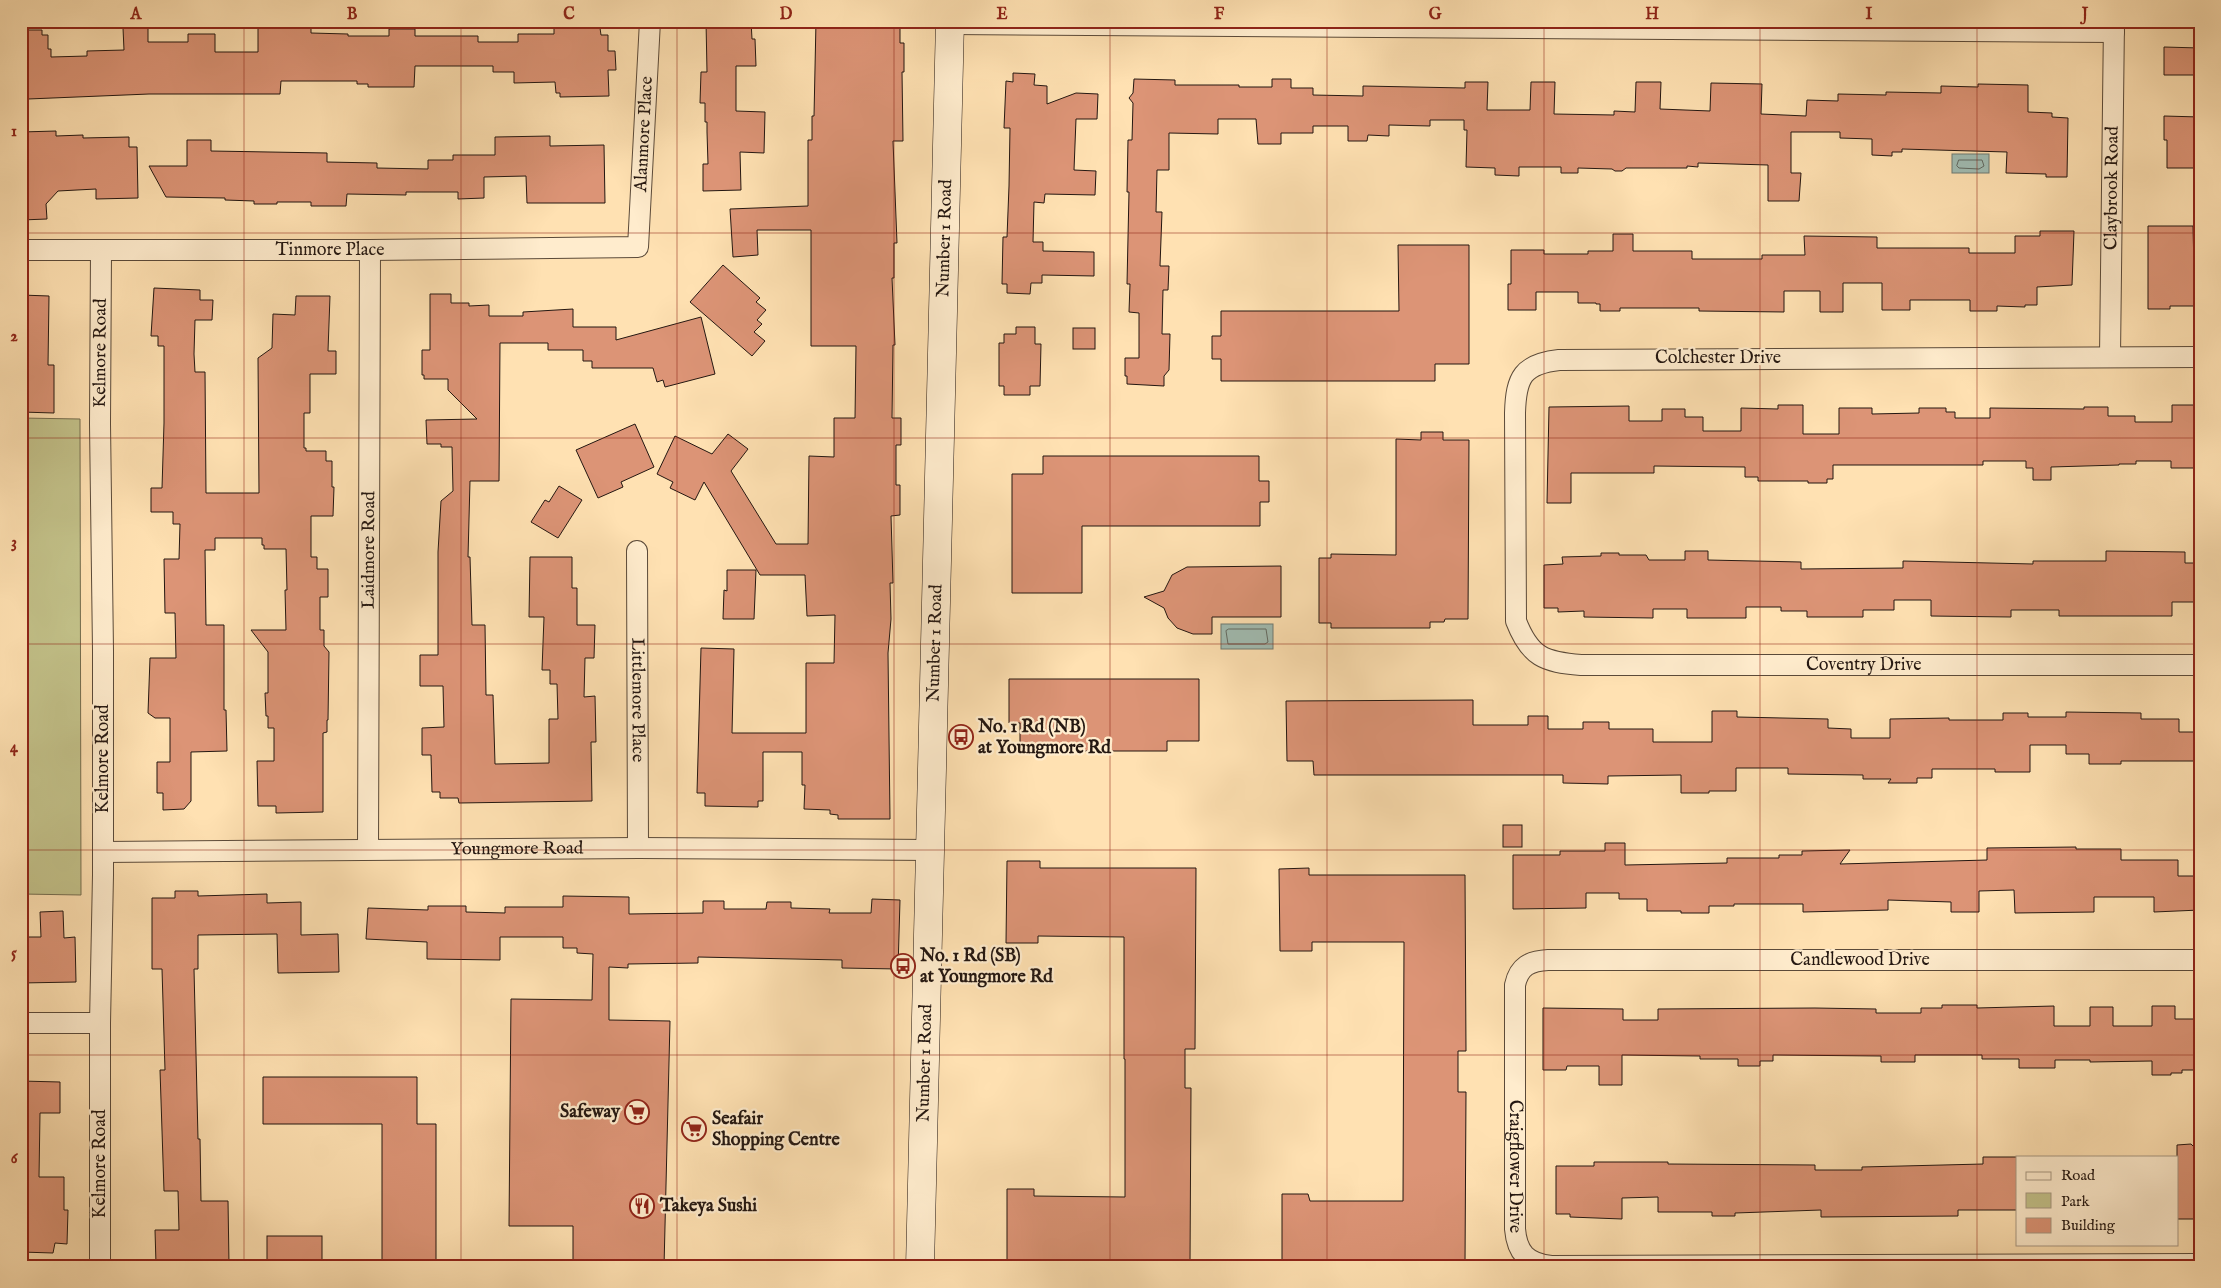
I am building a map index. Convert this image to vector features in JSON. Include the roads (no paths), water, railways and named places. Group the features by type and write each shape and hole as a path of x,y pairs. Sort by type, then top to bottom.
{"main road":[{"name":"Number 1 Road","path":"920,1267 950,22"}],"street":[{"name":"Alanmore Place","path":"638,247 650,21"},
{"path":"950,22 2114,27"},
{"name":"Claybrook Road","path":"2110,356 2114,27"},
{"name":"Tinmore Place","path":"21,250 370,250 638,247"},
{"name":"Kelmore Road","path":"100,1267 100,1023 103,852 100,424 101,250"},
{"name":"Laidmore Road","path":"368,849 370,250"},
{"name":"Colchester Drive","path":"1532,651 1522,638 1516,621 1515,394 1520,378 1527,370 1541,362 1569,360 2200,356"},
{"name":"Littlemore Place","path":"637,551 638,848"},
{"name":"Coventry Drive","path":"1532,651 1544,659 1558,663 1581,665 2200,665"},
{"name":"Youngmore Road","path":"103,852 638,848 930,850"},
{"name":"Candlewood Drive","path":"1522,968 1534,961 1548,960 2200,960"},
{"name":"Craigflower Drive","path":"1522,968 1515,984 1515,1229 1518,1246 1533,1262 1551,1266 2200,1264"},
{"path":"21,1023 100,1023"}],"water":[{"path":"1952,154 1989,154 1989,173 1952,173"},
{"path":"1221,624 1273,624 1273,649 1221,649"}],"place":[{"name":"No. 1 Rd (NB) at Youngmore Rd","path":"961,737"},
{"name":"No. 1 Rd (SB) at Youngmore Rd","path":"903,966"},
{"name":"Safeway","path":"637,1112"},
{"name":"Seafair Shopping Centre","path":"694,1129"},
{"name":"Takeya Sushi","path":"642,1206"}]}
